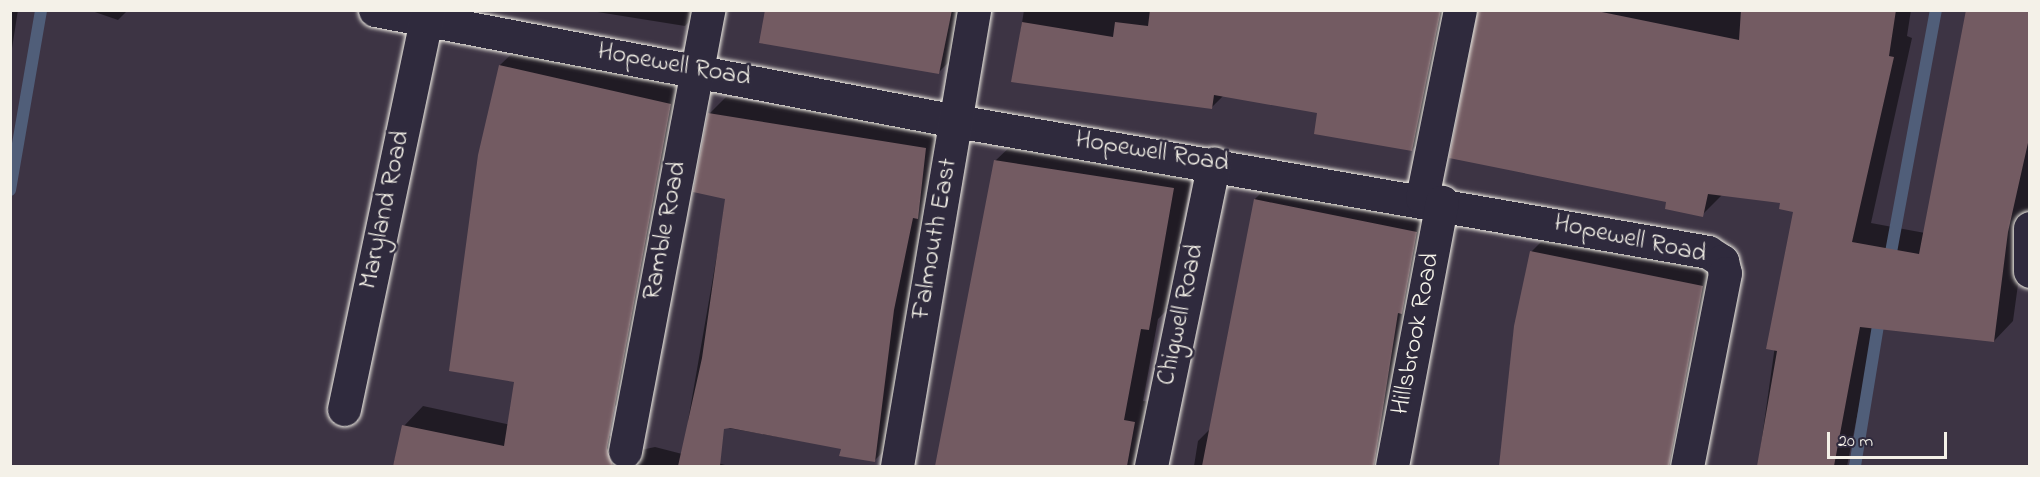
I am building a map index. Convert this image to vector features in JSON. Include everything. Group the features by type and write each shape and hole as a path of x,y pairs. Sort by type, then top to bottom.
{"street":[{"name":"Hopewell Road","path":"375,10 427,16 956,121 1432,200 1708,252 1722,261 1725,273 1687,466"},
{"name":"Ramble Road","path":"625,451 708,10"},
{"name":"Falmouth East","path":"897,466 974,10"},
{"name":"Hillsbrook Road","path":"1392,466 1460,10"},
{"name":"Maryland Road","path":"344,409 427,16"},
{"name":"Chigwell Road","path":"1151,466 1214,163"},
{"path":"2030,228 2030,271"}],"building":[{"path":"765,10 952,10 939,74 759,43"},
{"path":"1150,10 1441,10 1412,151 1314,134 1317,113 1214,95 1212,109 1011,82 1022,22 1113,37 1115,22 1148,26"},
{"path":"1478,10 1592,10 1739,40 1741,10 1896,10 1889,56 1894,57 1852,242 1919,254 1966,10 2030,10 2030,134 2008,232 1994,342 1860,327 1834,466 1757,466 1777,351 1766,349 1793,212 1779,209 1780,203 1708,194 1703,217 1665,209 1666,202 1449,158"},
{"path":"499,65 671,104 607,448 613,466 393,466 402,425 504,446 514,382 449,371 478,155"},
{"path":"708,113 926,148 918,219 913,218 894,310 875,462 839,456 841,449 730,428 724,429 720,466 678,466 702,358 725,199 693,192"},
{"path":"994,160 1174,188 1149,330 1141,329 1124,420 1135,422 1127,466 935,466"},
{"path":"1254,199 1417,232 1402,314 1398,313 1374,466 1202,466"},
{"path":"1530,251 1703,286 1669,466 1499,466 1514,326"}],"waterway":[{"path":"10,190 41,10"},
{"path":"1889,263 1936,10"},
{"path":"1855,466 1880,313"}]}
